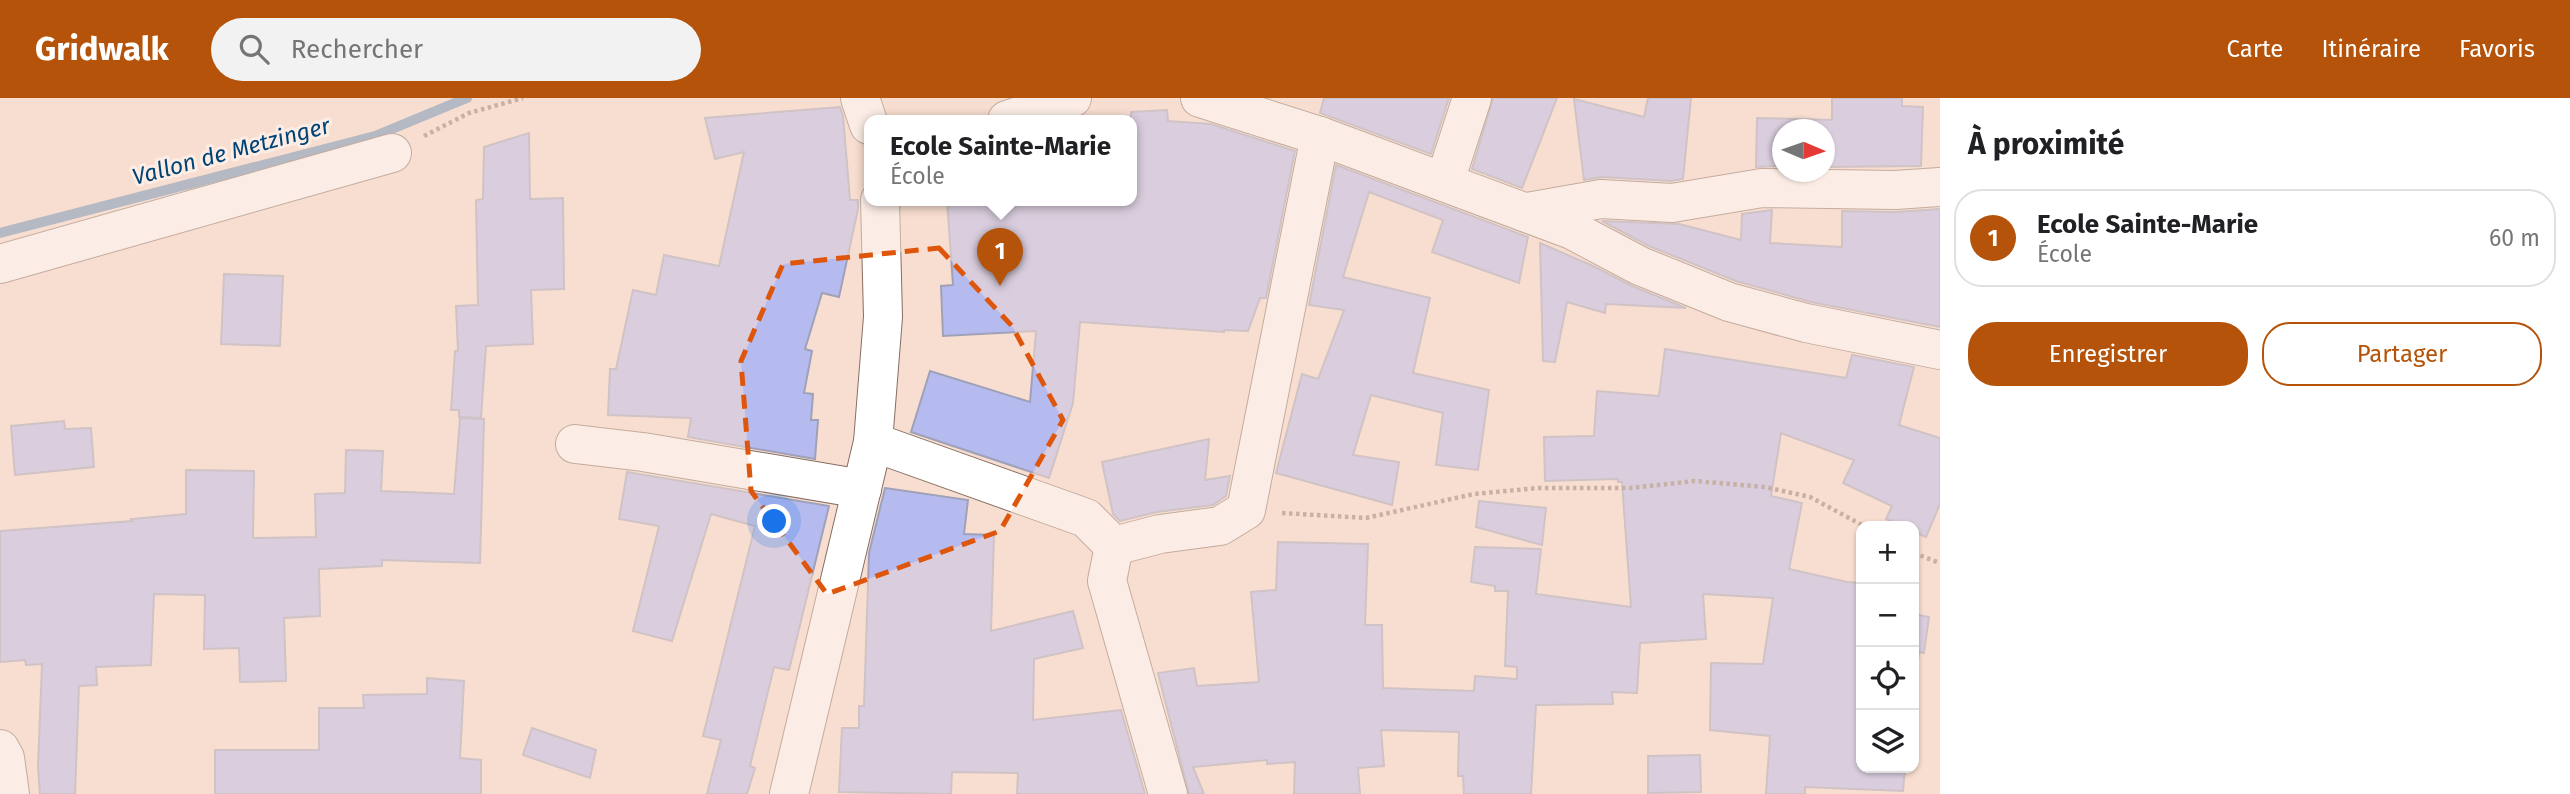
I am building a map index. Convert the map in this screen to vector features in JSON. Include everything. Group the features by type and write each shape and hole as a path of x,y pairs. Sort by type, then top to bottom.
{"street":[{"path":"860,98 866,115"},
{"path":"1022,115 1072,98"},
{"path":"1200,98 1320,136 1572,230 1640,266 1729,302 1806,323 1940,350"},
{"path":"1444,181 1472,98"},
{"path":"1114,546 1160,534 1220,526 1246,510 1320,136"},
{"path":"0,264 392,153"},
{"path":"1525,212 1601,199 1672,203 1762,188 1895,190 1940,187"},
{"path":"789,794 873,442 883,317 880,206"},
{"path":"873,442 1087,517 1114,546"},
{"path":"575,444 643,452 862,489"},
{"path":"1114,546 1107,581 1168,794"},
{"path":"0,749 5,758 10,794"}],"path":[{"path":"392,153 469,113 523,98"},
{"path":"1246,510 1367,518 1474,494 1538,488 1631,488 1695,481 1765,487 1810,497 1856,522"},
{"path":"1919,555 1940,563"}],"highlighted area":[{"path":"939,248 1012,326 1063,420 1000,531 827,594 751,491 741,361 783,264"}],"building":[{"path":"1324,98 1449,98 1431,154 1320,113"},
{"path":"1493,98 1557,98 1522,188 1472,169"},
{"path":"1648,98 1691,98 1683,179 1671,181 1602,177 1584,180 1574,99 1644,117"},
{"path":"1832,98 1902,98 1902,106 1923,107 1921,166 1835,167 1835,119 1832,119"},
{"path":"840,107 850,200 858,200 858,209 839,297 822,293 805,349 812,351 804,393 813,394 811,420 818,420 815,459 688,437 691,418 608,415 610,369 616,369 633,290 656,295 664,255 719,266 744,152 715,159 705,118"},
{"path":"1167,110 1168,121 1211,124 1295,151 1266,298 1260,298 1248,331 1224,332 1080,322 1073,403 1049,478 911,432 930,371 1030,402 1036,331 943,336 941,286 953,285 947,206 1137,206 1137,115 1131,115 1131,112"},
{"path":"1757,118 1794,119 1772,119 1772,166 1756,167"},
{"path":"529,133 530,199 563,198 564,289 531,290 533,344 486,346 481,418 459,417 459,410 451,410 455,351 458,351 456,306 478,305 476,200 483,199 484,147"},
{"path":"1336,165 1528,237 1519,283 1432,252 1443,220 1369,192 1343,277 1430,298 1413,373 1489,390 1478,470 1436,465 1443,413 1371,395 1353,455 1399,462 1392,505 1276,473 1302,374 1318,379 1344,310 1309,305"},
{"path":"1940,209 1940,327 1811,302 1736,281 1649,246 1602,221 1679,224 1741,240 1742,214 1772,210 1770,243 1842,247 1842,211"},
{"path":"1540,243 1686,308 1606,304 1605,313 1567,302 1555,362 1543,361"},
{"path":"224,274 283,276 280,346 221,344"},
{"path":"1665,349 1846,378 1852,355 1914,367 1899,425 1940,438 1940,504 1926,537 1919,534 1919,521 1886,519 1892,506 1843,483 1854,460 1781,433 1771,496 1802,503 1789,569 1856,583 1856,773 1905,773 1903,791 1805,787 1805,794 1766,794 1770,736 1710,730 1711,663 1763,664 1773,598 1703,594 1706,639 1640,643 1637,693 1612,692 1613,704 1536,705 1531,794 1464,794 1463,776 1458,776 1459,732 1381,730 1384,766 1358,768 1360,794 1294,794 1295,762 1267,764 1267,760 1193,767 1204,794 1189,794 1158,673 1194,668 1197,686 1259,682 1251,592 1276,590 1278,542 1368,544 1365,625 1382,625 1383,688 1474,691 1475,676 1517,679 1517,667 1505,666 1508,591 1495,591 1495,586 1471,582 1475,547 1541,549 1536,594 1631,607 1622,482 1618,482 1618,479 1545,481 1544,437 1594,436 1597,391 1659,396"},
{"path":"460,418 484,419 480,563 382,560 382,566 319,569 320,616 284,618 286,681 240,682 239,648 204,649 205,595 154,594 151,665 96,667 97,685 79,686 75,794 40,794 38,767 42,664 26,665 25,660 0,662 0,531 186,514 186,470 254,471 253,538 316,537 315,494 345,493 346,450 383,451 381,491 454,494"},
{"path":"64,421 65,429 91,428 94,467 15,475 11,426"},
{"path":"1209,439 1205,480 1230,476 1226,496 1213,505 1157,512 1120,521 1113,514 1102,462"},
{"path":"627,472 829,506 789,670 774,667 750,766 755,768 747,794 707,794 721,740 703,736 755,526 711,514 672,641 633,631 659,526 619,519"},
{"path":"885,488 968,500 964,534 994,535 991,631 1073,611 1083,648 1034,659 1033,720 1121,710 1145,794 1017,794 1018,773 952,772 951,794 839,792 842,728 859,728 859,706 864,706 869,553"},
{"path":"1479,501 1546,508 1542,545 1476,527"},
{"path":"1919,615 1929,617 1924,653 1919,652"},
{"path":"427,678 464,681 460,758 481,760 481,794 215,794 215,750 319,750 319,708 364,708 363,695 427,694"},
{"path":"532,728 596,750 590,778 523,755"},
{"path":"1700,755 1701,792 1648,793 1648,756"}],"waterway":[{"name":"Vallon de Metzinger","path":"0,233 375,136 467,98"}],"place":[{"name":"Ecole Sainte-Marie","path":"1000,286"}]}
